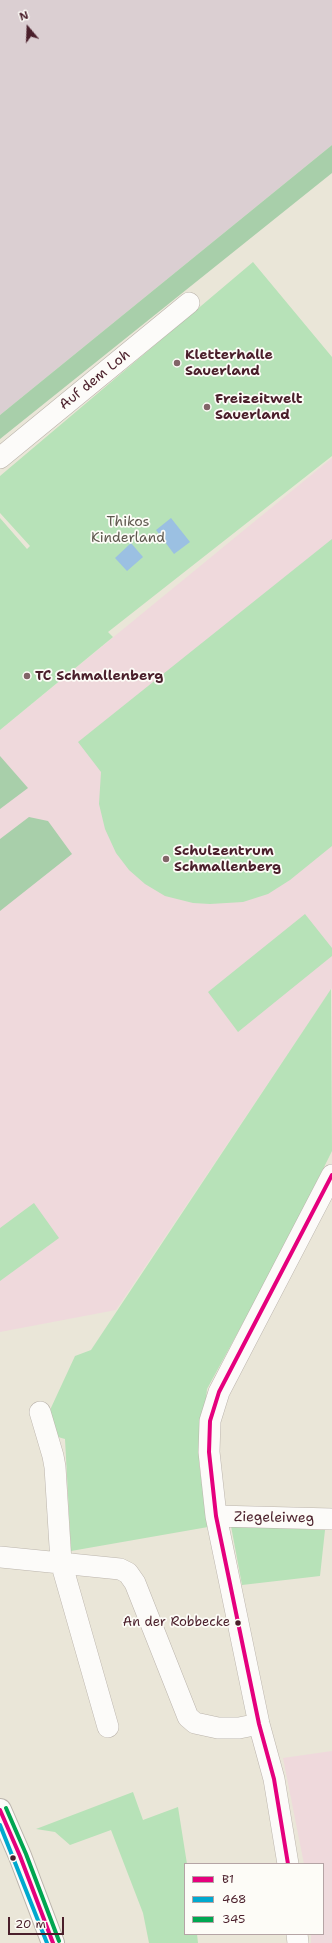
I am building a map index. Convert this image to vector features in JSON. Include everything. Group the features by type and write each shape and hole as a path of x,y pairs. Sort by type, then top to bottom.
{"street":[{"name":"Auf dem Loh","path":"0,458 189,303"},
{"path":"288,1863 274,1779 259,1724 216,1516 210,1452 210,1421 215,1403 332,1174"},
{"path":"40,1412 55,1467 61,1562 108,1727"},
{"name":"Ziegeleiweg","path":"216,1516 332,1519"},
{"path":"0,1557 120,1569 128,1574 135,1583 183,1709 188,1717 195,1723 218,1728 239,1728 259,1724"},
{"path":"0,1810 17,1848 53,1943"}],"shaded area":[{"path":"0,0 332,0 332,145 0,415"},
{"name":"Schulzentrum Schmallenberg","path":"332,458 332,988 116,1310 0,1332 0,730"},
{"path":"332,1751 332,1943 311,1943 311,1935 324,1935 324,1863 304,1863 283,1758"}],"green space":[{"path":"332,145 332,173 0,439 0,415"},
{"name":"Freizeitwelt Sauerland","path":"253,262 332,357 332,456 108,632 113,637 0,730 0,518 27,549 30,546 0,513 0,476"},
{"path":"332,539 332,846 290,880 268,894 243,902 210,904 193,903 165,896 145,884 129,870 116,853 105,829 99,804 101,772 78,742"},
{"path":"0,756 28,788 0,809"},
{"path":"29,817 48,821 72,854 0,911 0,839"},
{"path":"305,914 332,948 332,956 238,1032 208,992"},
{"path":"331,989 332,1151 286,1244 207,1389 199,1463 208,1527 71,1551 65,1439 58,1437 50,1410 75,1356 91,1350"},
{"path":"34,1203 59,1238 0,1281 0,1228"},
{"path":"231,1526 325,1530 320,1576 242,1585"},
{"path":"133,1792 143,1820 178,1807 187,1863 184,1863 184,1935 197,1935 198,1943 149,1943 143,1913 111,1830 70,1845 55,1832 36,1829"}],"water":[{"path":"171,518 190,542 174,554 156,530"},
{"path":"131,543 143,557 127,571 115,558"}],"transit line":[{"name":"B1","path":"288,1863 274,1779 259,1724 216,1516 209,1452 210,1421 219,1392 332,1175"},
{"name":"345","path":"6,1808 26,1854 59,1941"},
{"name":"B1","path":"0,1810 20,1856 53,1943"},
{"name":"468","path":"0,1825 47,1943"}],"place":[{"name":"Kletterhalle Sauerland","path":"177,363"},
{"name":"Freizeitwelt Sauerland","path":"207,407"},
{"name":"TC Schmallenberg","path":"27,676"},
{"name":"Schulzentrum Schmallenberg","path":"166,859"},
{"name":"An der Robbecke","path":"238,1623"}],"park label":[{"name":"Thikos Kinderland","path":"128,530"}]}
